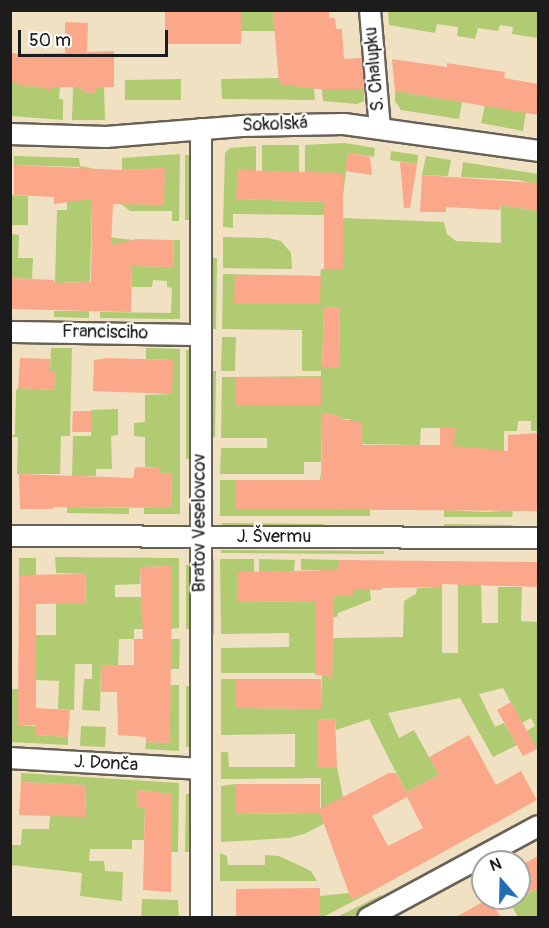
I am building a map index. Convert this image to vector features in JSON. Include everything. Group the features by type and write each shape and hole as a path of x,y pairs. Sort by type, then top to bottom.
{"street":[{"name":"S. Chalupku","path":"370,10 380,128"},
{"name":"Sokolská","path":"10,134 106,137 314,123 380,128 538,152"},
{"name":"Bratov Veselovcov","path":"201,129 201,918"},
{"name":"Francisciho","path":"10,332 200,335"},
{"name":"J. Švermu","path":"10,536 538,538"},
{"name":"J. Donča","path":"10,758 201,770"},
{"path":"368,918 538,826"}],"green space":[{"path":"241,11 357,11 273,12 275,31 241,31"},
{"path":"388,11 538,11 538,38 512,34 513,27 500,25 498,31 478,28 475,39 457,36 458,27 437,24 435,33 389,25"},
{"path":"74,51 83,92 94,93 97,87 104,87 105,120 72,120"},
{"path":"11,53 19,54 20,86 60,87 59,99 63,99 63,120 11,116"},
{"path":"279,78 279,84 314,88 315,100 222,99 221,79"},
{"path":"181,79 181,100 125,100 125,80"},
{"path":"322,89 364,89 364,101 357,104 323,101"},
{"path":"395,91 462,102 459,119 401,110 395,101"},
{"path":"485,105 526,112 523,131 481,123"},
{"path":"345,143 375,148 374,157 348,153 343,197 305,172 305,145"},
{"path":"262,145 299,145 299,172 262,171"},
{"path":"256,146 256,171 238,170 237,199 324,202 324,215 233,214 233,228 223,227 225,153 230,148"},
{"path":"391,151 418,155 417,164 390,160"},
{"path":"180,154 179,221 172,221 172,211 130,211 121,204 163,205 165,168 122,170 122,158"},
{"path":"185,155 191,155 191,220 185,220"},
{"path":"14,156 79,158 80,166 91,168 91,189 121,204 92,200 89,318 54,317 54,311 85,311 85,282 55,283 57,210 67,210 67,196 79,195 79,167 14,165"},
{"path":"426,156 451,160 448,176 422,175"},
{"path":"463,162 538,174 538,185 519,180 461,177"},
{"path":"10,195 28,196 28,225 12,225 12,234 19,235 18,258 33,258 32,279 11,278"},
{"path":"501,205 538,211 538,431 531,431 531,421 518,421 517,431 504,431 504,460 475,448 452,457 455,428 421,428 420,445 362,444 362,422 351,425 350,419 340,419 339,415 322,414 321,462 304,462 304,474 220,474 221,448 267,448 267,438 221,438 222,377 321,376 321,371 302,371 302,330 222,329 223,274 320,276 321,269 342,269 343,218 444,222 447,234 456,241 501,243","holes":["324,307 340,308 339,367 322,367"]},
{"path":"108,237 133,240 133,266 173,267 174,240 180,240 180,319 100,318 100,312 171,313 172,288 167,287 167,281 153,280 152,287 132,287 132,273 103,260"},
{"path":"223,237 268,238 281,241 291,253 292,269 223,268"},
{"path":"212,258 217,258 216,329 212,329"},
{"path":"222,337 236,337 235,371 221,371"},
{"path":"51,348 72,348 70,436 61,436 60,474 17,474 18,437 11,437 15,434 16,391 18,388 54,390 55,373 50,372"},
{"path":"146,348 180,349 180,514 144,514 144,508 171,508 172,473 160,473 160,468 145,467 145,437 134,436 134,423 145,422 145,395 172,394 172,360 146,359"},
{"path":"186,350 191,350 191,459 186,459"},
{"path":"211,371 216,371 215,437 210,437"},
{"path":"118,409 118,435 111,436 112,469 96,469 96,476 72,476 73,436 91,436 91,410"},
{"path":"339,471 370,509 370,516 220,516 220,480 320,480 321,472"},
{"path":"67,507 129,508 129,514 67,513"},
{"path":"444,510 488,512 513,510 512,517 444,517"},
{"path":"222,523 324,524 324,527 222,527"},
{"path":"444,524 513,525 513,528 444,528"},
{"path":"221,550 384,551 384,554 221,553"},
{"path":"55,557 179,558 179,628 170,629 172,566 140,567 140,584 115,585 115,597 143,597 143,629 134,629 134,639 119,639 118,665 101,665 100,711 82,710 84,679 92,679 92,664 75,664 74,710 58,709 59,681 36,680 36,635 56,635 56,603 86,602 85,574 56,573"},
{"path":"19,558 36,558 36,575 19,575"},
{"path":"210,559 214,559 214,634 210,634"},
{"path":"220,559 254,559 254,572 237,572 237,601 320,602 320,570 301,570 301,559 339,560 338,595 354,590 370,590 371,600 338,613 337,617 315,618 315,673 221,673 221,648 289,647 289,633 221,634"},
{"path":"259,559 295,560 294,571 259,572"},
{"path":"186,565 190,565 190,629 186,629"},
{"path":"458,584 481,585 482,623 498,623 498,587 522,587 521,621 538,622 538,752 527,731 535,726 531,718 522,723 503,688 479,694 495,727 504,723 517,745 493,757 460,698 388,713 399,738 414,730 439,775 406,792 369,719 336,730 335,719 318,720 318,767 337,767 343,797 376,860 341,815 304,834 289,838 221,842 221,786 236,784 236,814 321,813 321,778 221,779 221,752 228,752 229,767 295,767 295,734 221,735 221,679 236,679 236,708 321,709 322,676 332,676 333,638 403,637 404,601 416,594 417,588 442,587 442,653 458,653"},
{"path":"170,639 180,639 179,669 170,669"},
{"path":"170,685 179,685 179,751 145,749 146,742 170,743"},
{"path":"186,686 190,686 190,747 186,747"},
{"path":"10,689 19,689 18,725 36,726 36,735 68,737 68,745 11,742"},
{"path":"81,726 106,727 105,747 80,746"},
{"path":"21,773 179,783 178,852 171,852 171,794 138,790 137,807 145,808 144,840 132,840 132,849 90,849 89,861 104,861 105,871 123,872 122,901 80,896 82,873 11,865 10,845 21,845 22,829 49,829 50,816 85,816 86,785 21,782"},
{"path":"186,794 190,794 189,852 185,852"},
{"path":"220,853 227,856 228,865 265,865 265,855 279,856 311,871 317,881 220,881"},
{"path":"538,888 538,917 518,917 514,910 531,910 531,892"},
{"path":"371,892 320,918 320,896 349,893 352,899"},
{"path":"381,895 384,900 357,915 335,918"},
{"path":"142,899 178,900 179,917 141,917"}],"building":[{"path":"165,10 241,10 241,44 165,44"},
{"path":"273,12 329,12 329,18 335,18 336,29 342,29 344,59 362,58 364,89 316,89 279,84"},
{"path":"65,22 88,23 87,52 114,51 114,87 98,87 94,93 83,92 80,87 54,87 48,92 45,87 19,86 19,83 10,82 10,54 65,53"},
{"path":"392,59 447,67 447,63 505,72 504,78 538,84 538,115 395,91"},
{"path":"348,153 370,157 372,175 345,171"},
{"path":"400,162 417,164 410,208 404,208"},
{"path":"14,165 122,170 165,168 164,205 113,204 111,245 136,239 174,240 173,267 132,266 131,312 10,309 10,278 54,280 54,283 91,282 92,199 54,204 54,197 14,195"},
{"path":"238,170 343,173 343,269 324,269 324,202 236,199"},
{"path":"422,175 536,183 538,185 538,211 501,205 500,210 446,207 446,212 420,212"},
{"path":"235,275 321,276 320,304 234,303"},
{"path":"324,307 340,308 339,368 322,367"},
{"path":"20,358 50,359 50,372 55,372 54,390 18,388"},
{"path":"107,358 173,360 172,394 93,391 94,360"},
{"path":"236,377 321,377 321,406 236,406"},
{"path":"73,411 91,411 91,432 72,432"},
{"path":"322,414 340,415 340,419 362,422 362,445 440,445 440,428 455,428 454,446 508,451 508,435 538,433 538,511 236,509 236,480 321,480"},
{"path":"135,467 160,468 160,473 172,473 171,508 20,509 19,474 133,478"},
{"path":"339,560 538,562 538,587 442,584 442,587 354,590 354,595 334,595 332,683 328,676 315,675 315,602 237,601 237,572 338,570"},
{"path":"172,566 170,743 146,742 146,737 118,735 117,692 101,692 101,665 134,665 134,639 143,639 140,567"},
{"path":"85,574 86,603 36,604 36,708 70,710 68,737 36,735 36,725 18,725 19,575"},
{"path":"236,679 321,679 322,709 236,708"},
{"path":"511,702 537,749 523,756 497,710"},
{"path":"335,719 337,767 318,767 318,720"},
{"path":"469,735 496,785 521,771 537,800 369,893 351,899 320,813 236,814 236,784 320,784 320,809 389,773 396,773 406,792 439,775 429,757","holes":["407,797 423,828 388,846 372,816"]},
{"path":"21,782 86,785 85,817 19,815"},
{"path":"138,790 171,794 171,892 143,890 145,808 137,808"},
{"path":"538,856 538,888 531,892 531,860"},
{"path":"320,888 320,918 236,918 236,889"},
{"path":"471,909 497,910 501,918 454,918"}]}
